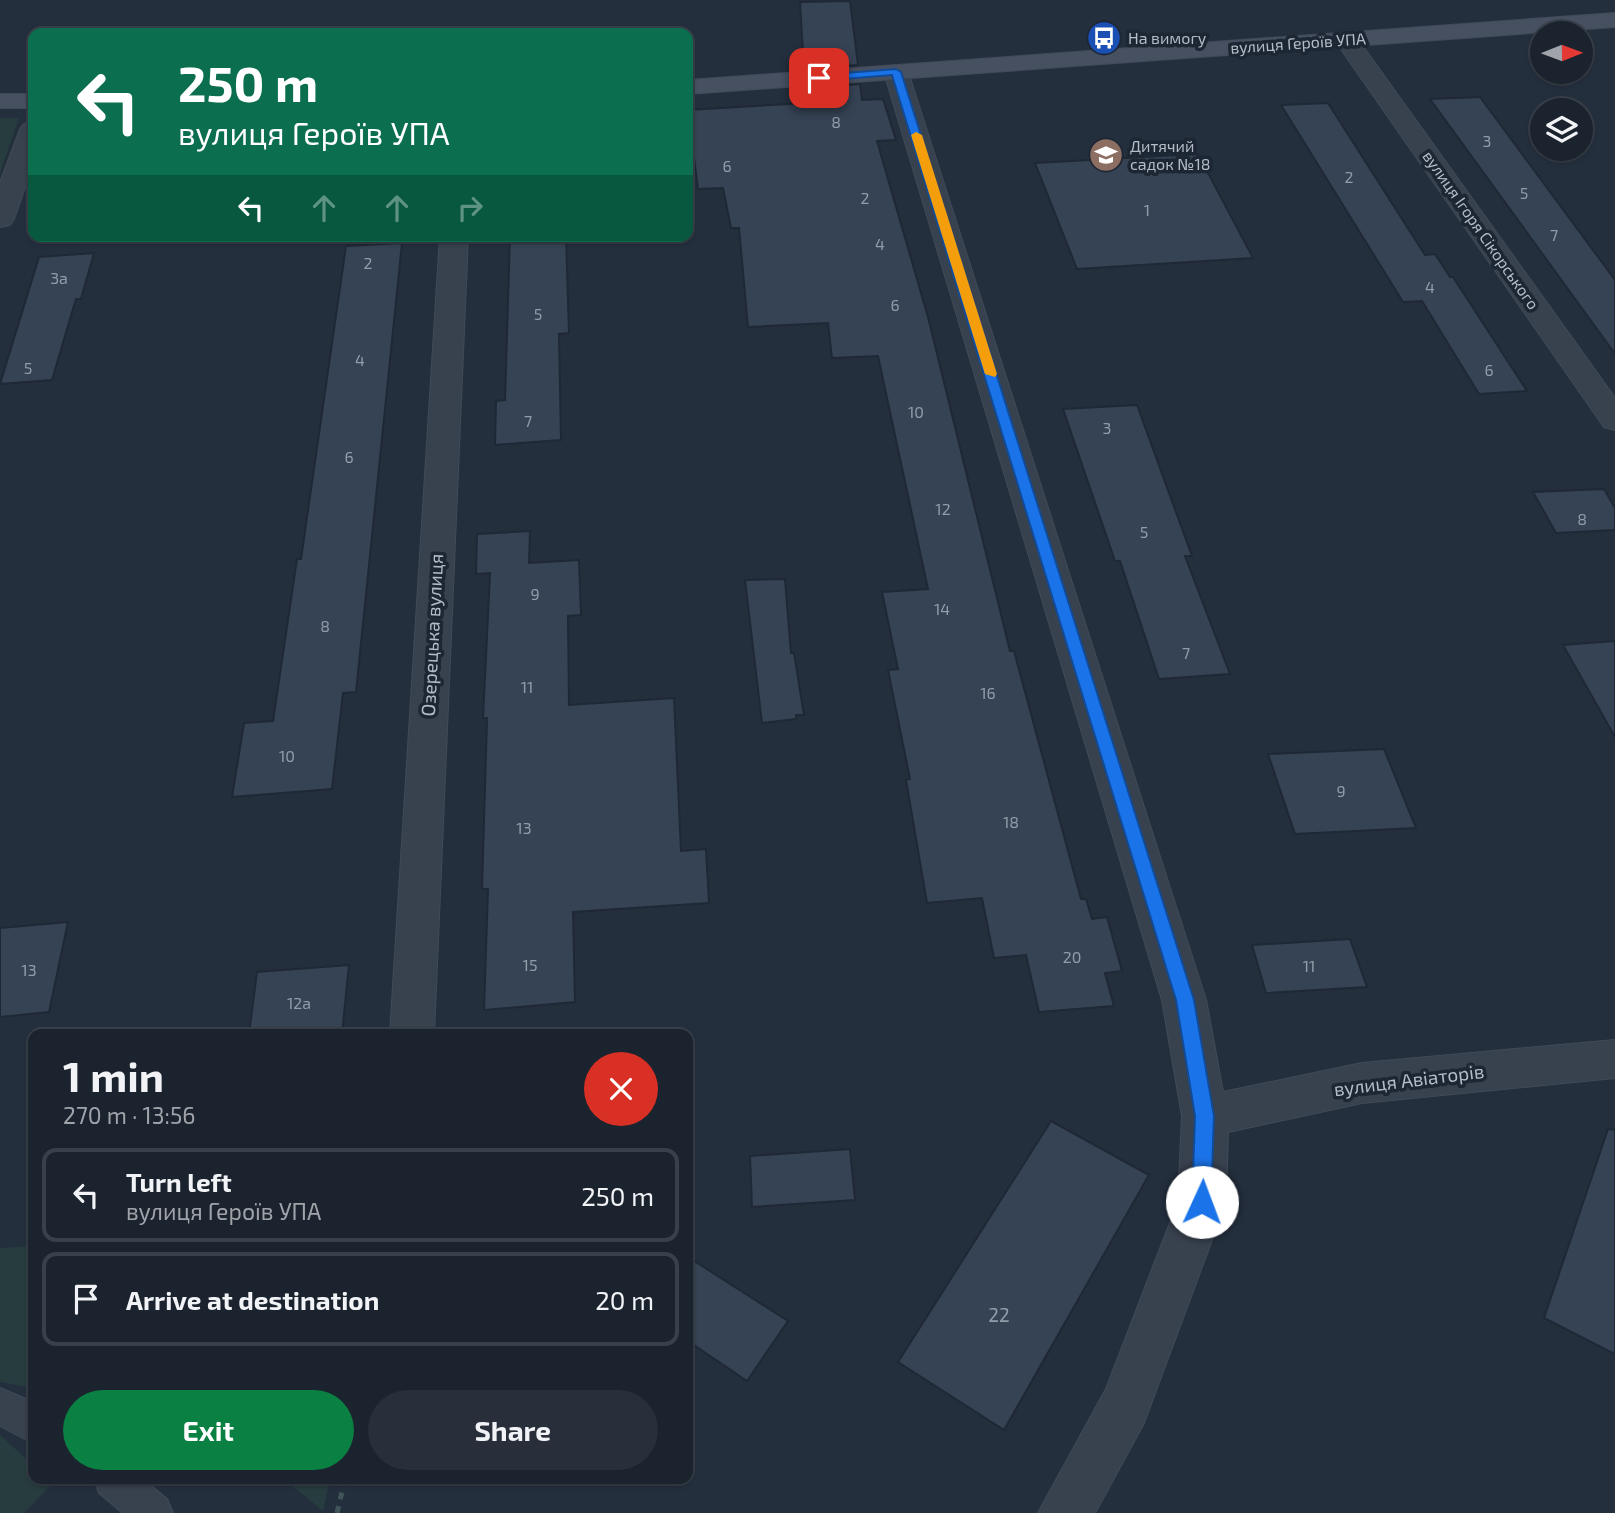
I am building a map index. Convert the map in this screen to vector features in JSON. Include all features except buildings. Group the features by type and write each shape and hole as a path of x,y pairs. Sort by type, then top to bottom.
{"street":[{"name":"вулиця Героїв УПА","path":"693,87 1615,20"},
{"name":"вулиця Ігоря Сікорського","path":"1346,39 1615,420"},
{"path":"896,72 1185,1000 1205,1116 1202,1202 1126,1405 1065,1513"},
{"path":"0,101 28,101"},
{"path":"0,219 28,143"},
{"name":"Озерецька вулиця","path":"412,1029 454,242"},
{"name":"вулиця Авіаторів","path":"1205,1116 1362,1083 1615,1059"}],"lane":[{"path":"0,1407 9,1409 28,1421"},
{"path":"119,1484 153,1513"}],"path":[{"path":"337,1513 344,1484"}],"green space":[{"path":"0,118 19,118 0,173"},
{"path":"28,1246 28,1388 0,1382 0,1248"},
{"path":"0,1435 28,1460 28,1484 52,1484 24,1513 0,1513"},
{"path":"290,1484 329,1484 323,1511"}],"slow traffic":[{"path":"916,135 991,374"}],"place":[{"name":"На вимогу","path":"1104,38"},
{"name":"Дитячий садок №18","path":"1106,155"}],"route":[{"path":"819,78 896,72 1185,1000 1205,1116 1202,1202"}]}
